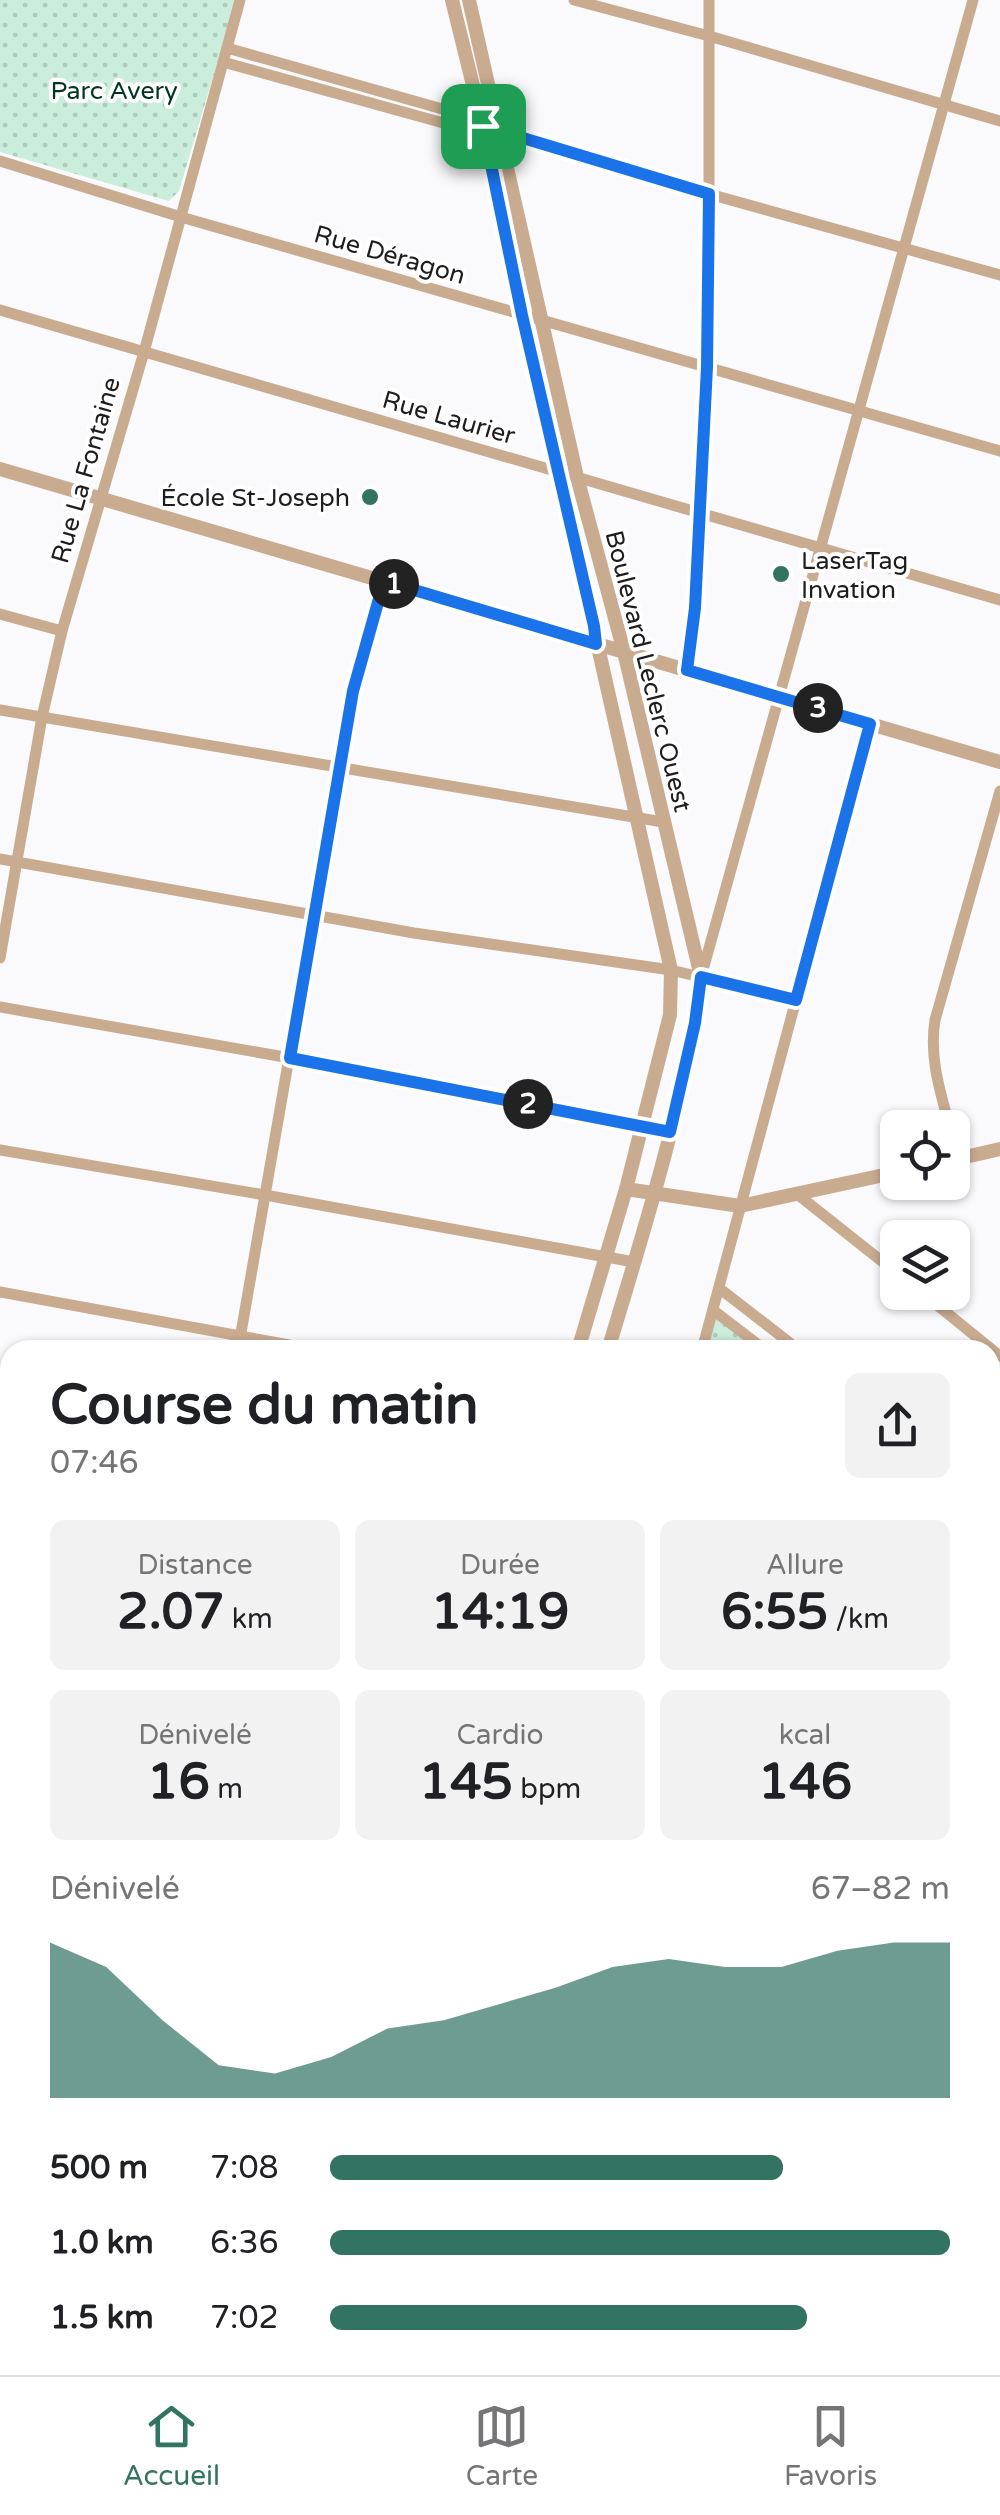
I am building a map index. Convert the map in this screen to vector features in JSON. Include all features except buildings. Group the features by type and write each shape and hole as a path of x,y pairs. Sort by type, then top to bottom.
{"street":[{"name":"Rue La Fontaine","path":"0,958 42,718 62,631 144,352 240,0"},
{"name":"Boulevard Leclerc Ouest","path":"452,0 491,128 541,320 701,977 695,1023 655,1193 611,1340"},
{"name":"Boulevard Leclerc Ouest","path":"468,0 522,315 671,970 670,1015 643,1126 581,1340"},
{"path":"574,0 1000,121"},
{"path":"687,670 695,608 707,367 709,0"},
{"path":"701,977 973,0"},
{"path":"227,48 460,114 491,128 709,194 1000,275"},
{"path":"224,62 465,129 491,128"},
{"name":"Rue Déragon","path":"0,161 180,218 1000,451"},
{"name":"Rue Laurier","path":"0,310 1000,600"},
{"path":"0,468 1000,762"},
{"path":"240,1340 353,691 384,581"},
{"path":"0,614 62,631"},
{"path":"0,710 663,822"},
{"path":"705,1340 870,724"},
{"path":"945,1110 933,1063 934,1031 1000,791"},
{"path":"0,859 315,916 671,970 796,1000"},
{"path":"687,918 706,928 716,918"},
{"path":"0,1007 290,1058 670,1132"},
{"path":"0,1150 634,1262"},
{"path":"970,1156 1000,1150"},
{"path":"626,1189 740,1206 880,1176"},
{"path":"797,1194 880,1260"},
{"path":"718,1288 786,1340"},
{"path":"0,1292 221,1340"},
{"path":"713,1310 752,1340"},
{"path":"943,1310 980,1340"}],"green space":[{"name":"Parc Avery","path":"0,0 236,0 179,191 169,201 0,152"},
{"path":"713,1310 752,1340 705,1340"}],"place":[{"name":"École St-Joseph","path":"370,497"},
{"name":"LaserTag Invation","path":"781,574"}],"route":[{"path":"483,126 709,194 707,367 695,608 687,670 870,724 796,1000 701,977 695,1023 670,1132 290,1058 353,691 384,581 596,644 483,126"}]}
